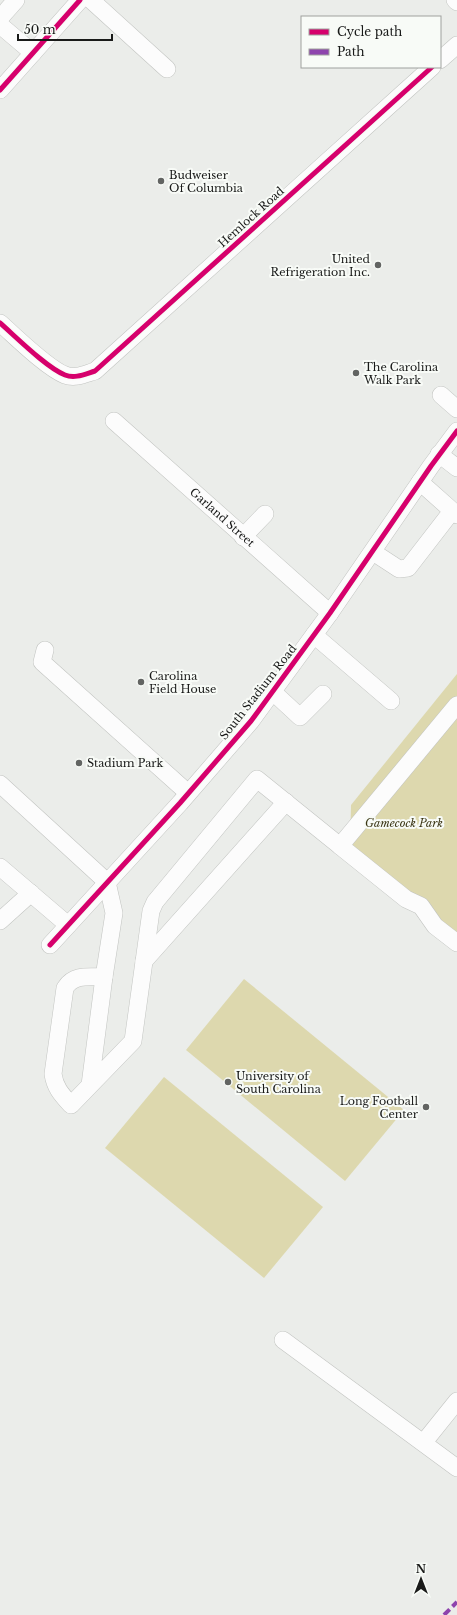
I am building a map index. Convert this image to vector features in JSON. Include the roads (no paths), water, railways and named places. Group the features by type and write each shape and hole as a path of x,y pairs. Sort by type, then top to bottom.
{"street":[{"path":"0,18 16,0"},
{"path":"0,90 80,0"},
{"path":"91,0 167,69"},
{"path":"0,25 33,53"},
{"path":"441,59 456,49"},
{"name":"Hemlock Road","path":"0,323 53,368 66,375 80,376 95,371 431,68"},
{"path":"441,395 457,409"},
{"name":"Garland Street","path":"114,422 330,613"},
{"name":"South Stadium Road","path":"50,945 188,794 251,721 373,552 439,454 457,432"},
{"path":"439,454 457,468"},
{"path":"373,552 399,569 408,568 455,513 420,482"},
{"path":"243,537 265,514"},
{"path":"314,635 391,701"},
{"path":"45,650 42,662 188,794"},
{"path":"273,692 300,717 323,694"},
{"path":"340,846 457,704"},
{"path":"104,977 81,976 69,982 65,988 53,1074 54,1082 58,1091 71,1105 132,1041 152,910 156,902 257,779 406,899 421,906 435,926 457,943"},
{"path":"0,784 107,882 114,913 90,1085"},
{"path":"144,961 286,802"},
{"path":"0,867 68,925"},
{"path":"0,920 31,893"},
{"path":"283,1340 424,1442 457,1468"},
{"path":"424,1442 457,1401"}],"place":[{"name":"Budweiser Of Columbia","path":"161,181"},
{"name":"United Refrigeration Inc.","path":"378,265"},
{"name":"The Carolina Walk Park","path":"356,373"},
{"name":"Carolina Field House","path":"141,682"},
{"name":"Stadium Park","path":"79,763"},
{"name":"University of South Carolina","path":"228,1082"},
{"name":"Long Football Center","path":"426,1107"}],"park label":[{"name":"Gamecock Park","path":"404,823"}]}
